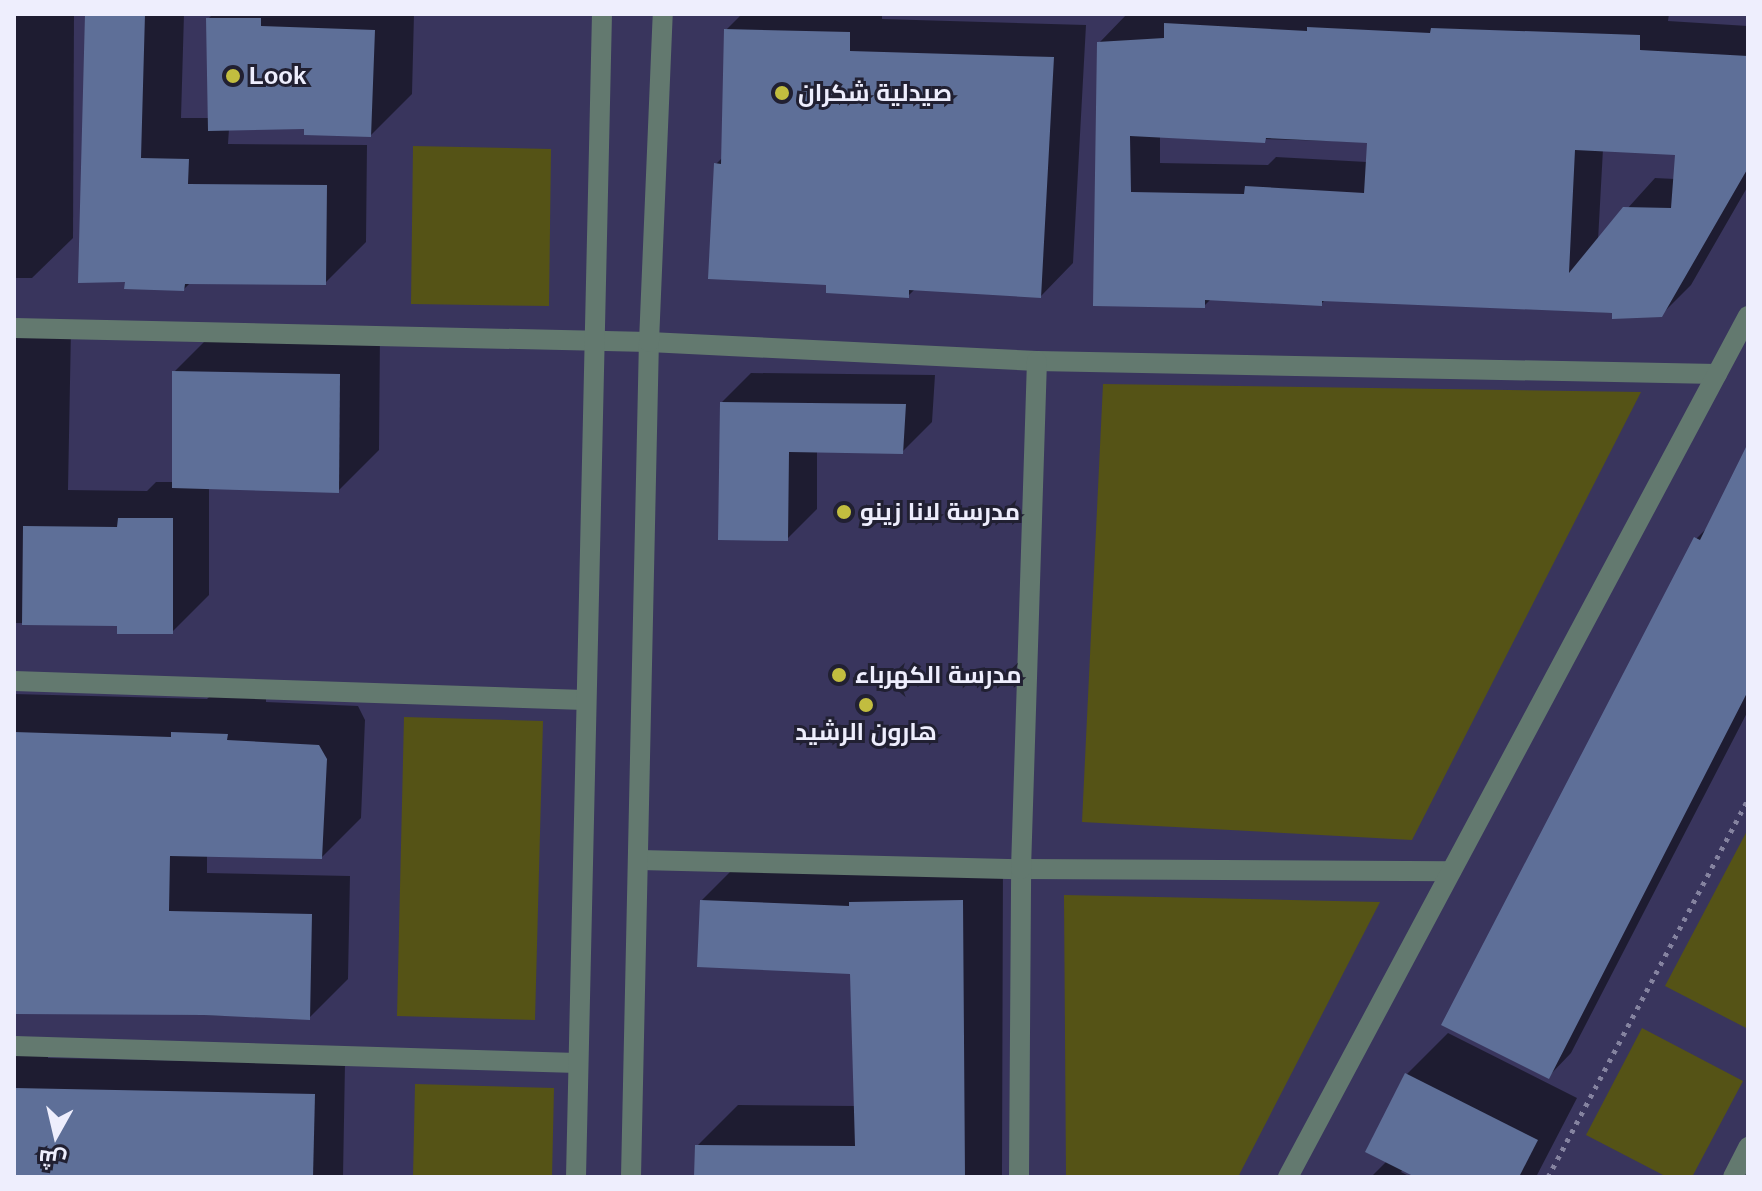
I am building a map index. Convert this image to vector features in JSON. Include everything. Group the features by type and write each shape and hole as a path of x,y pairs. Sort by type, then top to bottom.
{"street":[{"path":"576,1177 602,14"},
{"path":"631,1177 649,342 663,14"},
{"path":"1288,1177 1748,316"},
{"path":"14,328 649,342 1037,361 1717,374"},
{"path":"1019,1177 1021,869 1037,361"},
{"path":"14,681 585,700"},
{"path":"640,860 1021,869 1451,871"},
{"path":"14,1046 578,1063"},
{"path":"1733,1177 1748,1147"}],"path":[{"path":"1548,1177 1748,800"}],"shaded area":[{"path":"413,146 551,149 549,306 411,304"},
{"path":"1103,384 1641,392 1412,840 1082,822"},
{"path":"404,717 543,721 535,1020 397,1016"},
{"path":"1748,829 1748,1029 1665,986"},
{"path":"1064,895 1380,902 1238,1177 1066,1177"},
{"path":"1642,1028 1743,1081 1692,1177 1667,1177 1586,1135"},
{"path":"415,1084 554,1088 552,1177 413,1177"}],"building":[{"path":"85,14 145,14 141,158 189,159 188,184 327,185 326,285 185,284 184,291 124,289 125,282 78,283"},
{"path":"206,18 261,18 261,26 375,30 371,137 304,135 304,129 208,131"},
{"path":"1164,23 1307,31 1307,27 1430,33 1431,28 1640,35 1640,50 1748,56 1748,168 1662,317 1612,319 1612,313 1322,301 1322,306 1205,300 1205,308 1093,306 1097,42 1164,38","holes":["1130,136 1265,143 1266,138 1367,143 1364,193 1245,186 1244,194 1131,192","1575,150 1675,155 1671,208 1623,207 1569,273"]},
{"path":"724,29 850,32 850,51 1054,57 1041,298 909,290 909,298 826,293 826,285 708,279 714,163 721,164"},
{"path":"172,371 340,374 339,493 172,488"},
{"path":"720,402 906,404 903,454 789,452 788,541 718,540"},
{"path":"1748,443 1748,691 1549,1079 1441,1025 1694,537 1700,540"},
{"path":"118,518 173,518 173,634 117,634 117,626 22,625 23,526 117,527"},
{"path":"14,732 171,737 171,732 228,734 227,740 319,745 327,759 322,859 170,856 169,911 312,914 310,1020 204,1015 14,1014"},
{"path":"700,900 849,906 849,902 963,900 965,1177 694,1177 695,1145 855,1146 850,974 697,967"},
{"path":"1405,1073 1538,1140 1519,1177 1415,1177 1365,1152"},
{"path":"14,1088 315,1094 313,1177 14,1177"}],"place":[{"name":"Look","path":"233,76"},
{"name":"صيدلية شكران","path":"782,93"},
{"name":"مدرسة لانا زينو","path":"844,512"},
{"name":"مدرسة الكهرباء","path":"839,675"},
{"name":"هارون الرشيد","path":"866,705"}]}
